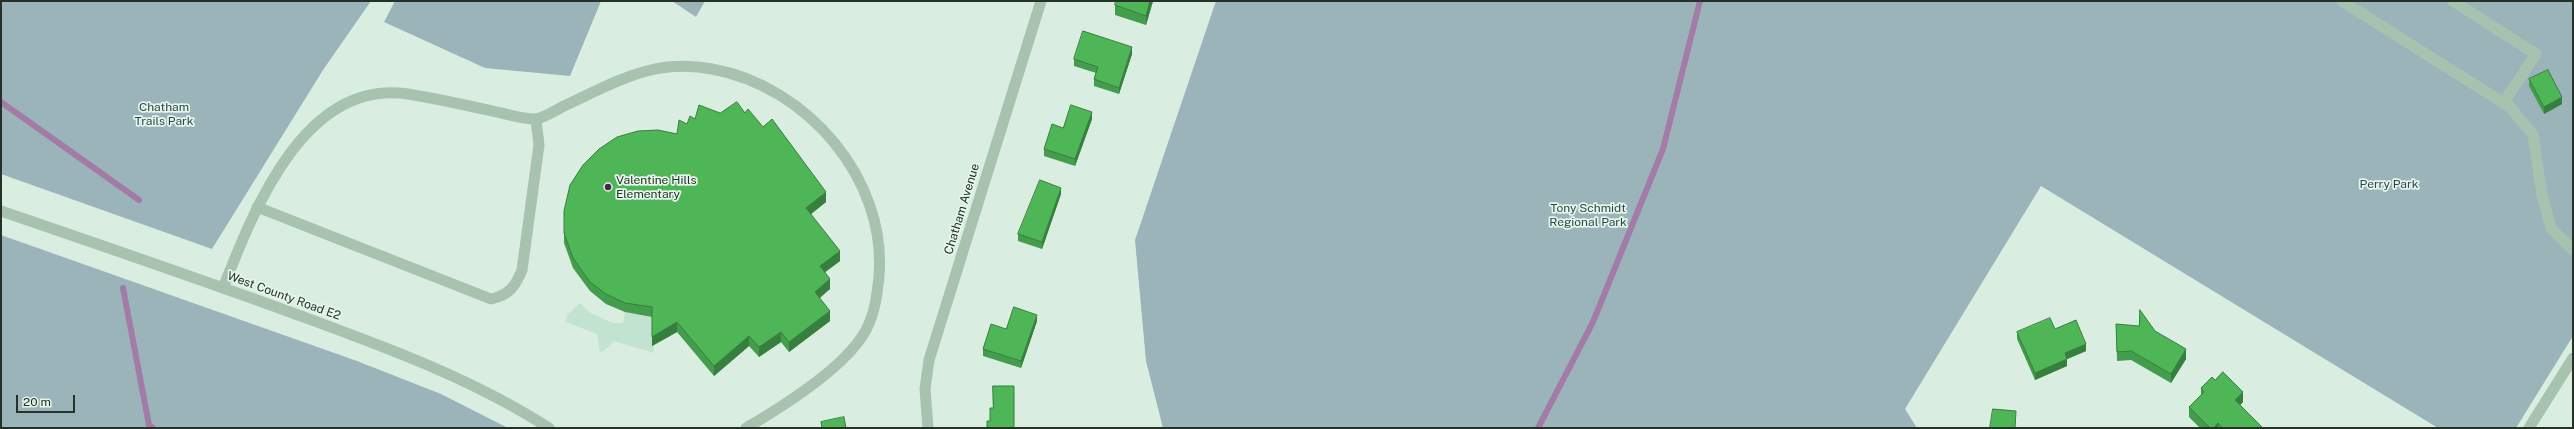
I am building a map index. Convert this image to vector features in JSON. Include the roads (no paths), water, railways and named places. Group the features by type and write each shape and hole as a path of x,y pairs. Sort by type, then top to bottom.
{"street":[{"name":"Chatham Avenue","path":"928,428 925,389 929,360 1040,1"},
{"path":"2342,1 2510,107 2533,135 2542,195 2551,228 2573,250"},
{"path":"2453,1 2536,54 2504,102"},
{"path":"222,288 256,207 297,143 318,121 347,103 371,96 404,93 536,120 654,67 682,65 714,69 772,91 804,113 832,139 858,174 874,212 879,250 878,293 865,332 839,363 746,428"},
{"path":"256,207 491,298 502,296 517,282 522,270 540,144 536,120"},
{"name":"West County Road E2","path":"1,211 222,288 413,358 471,383 549,428"},
{"path":"2529,428 2573,358"}],"waterway":[{"path":"1538,428 1593,322 1663,149 1700,1"},
{"path":"1,102 139,200"},
{"path":"123,288 149,425 153,428"}],"place":[{"name":"Valentine Hills Elementary","path":"608,187"}],"park label":[{"name":"Chatham Trails Park","path":"164,114"},
{"name":"Perry Park","path":"2389,184"},
{"name":"Tony Schmidt Regional Park","path":"1588,215"}]}
